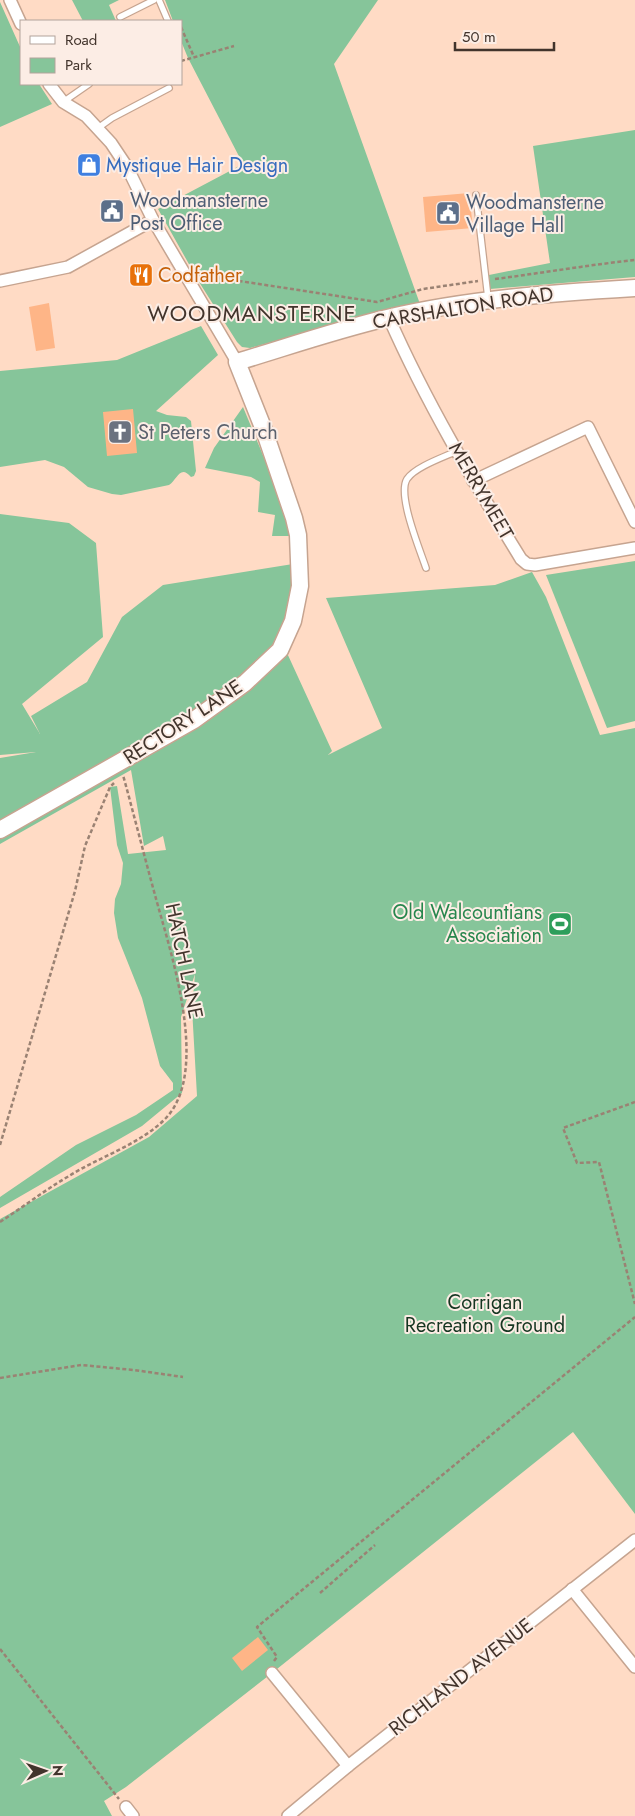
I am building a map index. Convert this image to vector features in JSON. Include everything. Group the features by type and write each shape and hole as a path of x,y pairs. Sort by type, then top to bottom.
{"main road":[{"name":"CARSHALTON ROAD","path":"238,362 389,318 488,300 548,293 635,288"},
{"name":"RECTORY LANE","path":"0,830 121,769 245,683 280,650 293,621 300,586 298,535 264,430 238,362"}],"street":[{"path":"10,0 20,22"},
{"path":"50,85 63,102 86,116 111,143 127,167 153,220 238,362"},
{"path":"0,281 68,268 153,220"},
{"name":"MERRYMEET","path":"389,318 410,366 473,481 521,559 527,564 535,565 635,548"},
{"path":"473,481 591,423 635,522"},
{"name":"RICHLAND AVENUE","path":"288,1816 348,1766 635,1540"},
{"path":"572,1589 635,1667"},
{"path":"270,1671 348,1766"}],"lane":[{"path":"120,17 154,0"},
{"path":"159,0 168,20"},
{"path":"63,102 88,85"},
{"path":"98,128 112,118 169,88"},
{"path":"476,195 488,300"},
{"path":"426,568 404,499 404,488 407,480 416,471 457,451"}],"path":[{"path":"182,29 194,57"},
{"path":"182,61 234,46"},
{"path":"184,272 377,302 423,289 635,260"},
{"path":"0,1145 76,891 85,846 110,787 121,769"},
{"name":"HATCH LANE","path":"0,1222 69,1176 143,1135 166,1118 175,1104 183,1083 187,1048 182,995 121,769"},
{"path":"635,1102 563,1128 577,1163 599,1162 635,1304"},
{"path":"270,1671 277,1657 257,1628 635,1317"},
{"path":"0,1378 81,1365 183,1377"},
{"path":"320,1593 375,1545"},
{"path":"0,1649 130,1812"}],"green space":[{"path":"72,0 119,0 109,5 116,20 82,20"},
{"path":"165,0 378,0 334,64 420,304 386,310 250,348 242,347 237,342 199,282 158,209 243,164 188,58 182,43 182,20 173,20"},
{"path":"0,2 20,47 20,85 40,85 52,104 0,127"},
{"path":"635,130 635,277 490,289 489,275 550,263 533,146"},
{"path":"201,326 218,355 156,411 167,415 186,417 191,421 196,471 194,476 191,477 187,473 181,472 169,485 121,495 88,487 64,467 45,460 0,467 0,371 117,360"},
{"path":"243,407 277,489 292,536 272,536 275,515 258,512 260,482 251,477 205,468 214,448"},
{"name":"Corrigan Recreation Ground","path":"0,514 69,523 96,543 103,637 22,704 40,734 31,716 87,682 122,617 163,585 293,564 287,653 332,751 328,755 382,728 326,598 495,585 532,572 546,597 600,735 635,728 635,1514 573,1432 272,1673 126,1787 104,1801 112,1816 0,1816 0,1219 149,1137 197,1096 192,1008 195,974 181,1017 182,1093 142,1126 0,1208 0,1197 76,1145 136,1115 173,1090 173,1083 160,1066 142,998 118,938 114,913 115,899 121,884 123,863 117,845 110,787 117,786 128,854 166,850 163,836 144,846 131,770 0,844 0,758 36,752 0,755"},
{"path":"635,561 635,721 607,728 546,575"}],"building":[{"name":"Woodmansterne Village Hall","path":"469,193 473,228 426,232 423,197"},
{"path":"49,303 55,348 36,351 29,307"},
{"name":"St Peters Church","path":"133,409 137,453 107,456 103,412"},
{"path":"258,1637 268,1650 242,1671 232,1658"}],"place":[{"name":"Mystique Hair Design","path":"89,165"},
{"name":"Woodmansterne Post Office","path":"112,211"},
{"name":"Woodmansterne Village Hall","path":"448,213"},
{"name":"Codfather","path":"141,275"},
{"name":"St Peters Church","path":"120,432"},
{"name":"Old Walcountians Association","path":"560,924"}],"district":[{"name":"WOODMANSTERNE","path":"252,313"}]}
